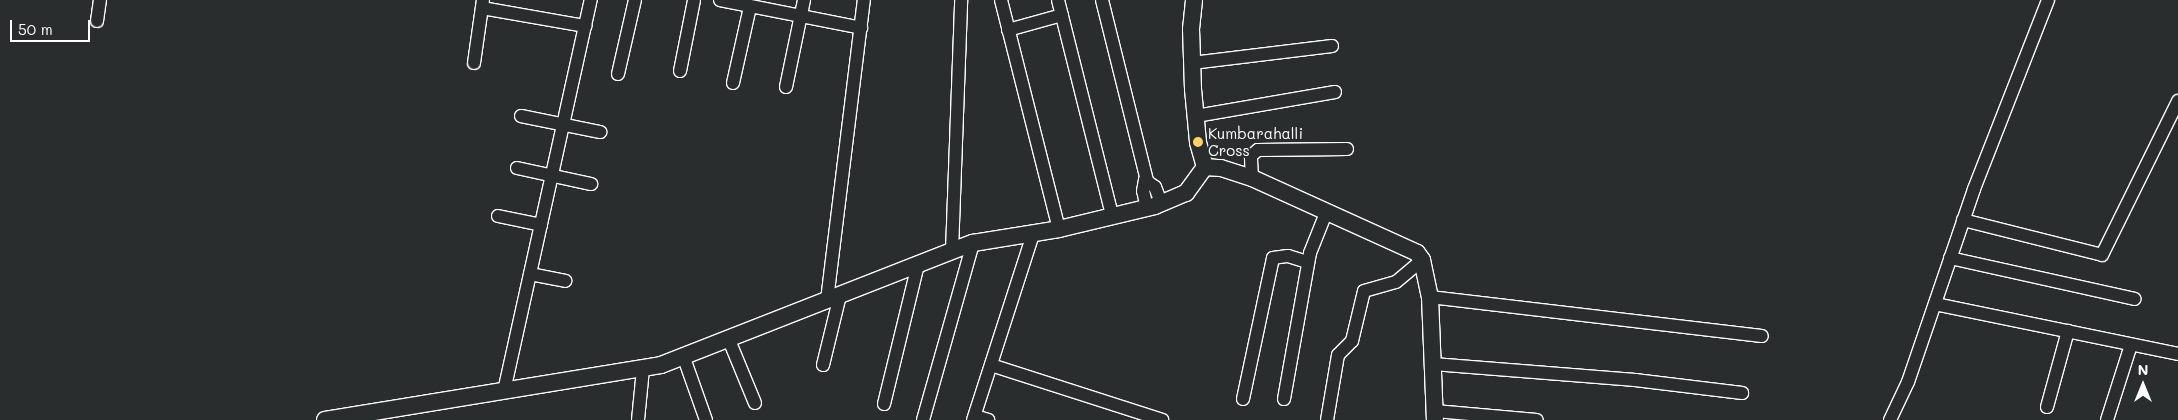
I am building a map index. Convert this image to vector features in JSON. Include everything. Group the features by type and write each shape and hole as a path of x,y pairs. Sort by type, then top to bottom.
{"street":[{"path":"97,20 100,0"},
{"path":"504,391 591,0"},
{"path":"618,74 636,0"},
{"path":"680,71 694,0"},
{"path":"720,0 800,18 861,28"},
{"path":"786,87 804,0"},
{"path":"823,365 834,298 864,0"},
{"path":"952,251 961,0"},
{"path":"1001,0 1059,229"},
{"path":"1058,0 1112,215"},
{"path":"1102,0 1147,180 1155,187 1154,206"},
{"path":"326,420 643,369 684,358 973,242 1059,229 1154,206 1186,193 1205,167 1196,116 1192,63 1194,0"},
{"path":"1890,420 1908,382 1963,220 2048,0"},
{"path":"474,63 482,4 585,26"},
{"path":"733,83 750,7"},
{"path":"1008,30 1062,15"},
{"path":"1192,63 1332,46"},
{"path":"1196,116 1335,92"},
{"path":"1963,220 2102,255 2178,100"},
{"path":"521,116 600,132"},
{"path":"1252,178 1252,156 1258,150 1347,149"},
{"path":"1205,167 1221,168 1252,178 1326,213 1411,248 1422,260 1430,297 1435,416 1537,420"},
{"path":"517,168 591,184"},
{"path":"1284,399 1308,262 1326,213"},
{"path":"498,216 541,225"},
{"path":"988,420 974,418 1033,234"},
{"path":"923,420 973,242"},
{"path":"1243,399 1273,258 1288,256 1308,262"},
{"path":"1950,258 2135,299"},
{"path":"1327,420 1338,355 1352,341 1364,291 1396,282 1422,260"},
{"path":"884,404 918,264"},
{"path":"530,274 564,280"},
{"path":"1430,297 1762,336"},
{"path":"1935,304 2178,354"},
{"path":"2046,407 2068,331"},
{"path":"729,340 755,403"},
{"path":"2107,420 2131,344"},
{"path":"684,358 706,420"},
{"path":"1432,364 1634,380 1742,393"},
{"path":"991,365 1162,420"},
{"path":"638,420 643,369"}],"place":[{"name":"Kumbarahalli Cross","path":"1198,142"}]}
